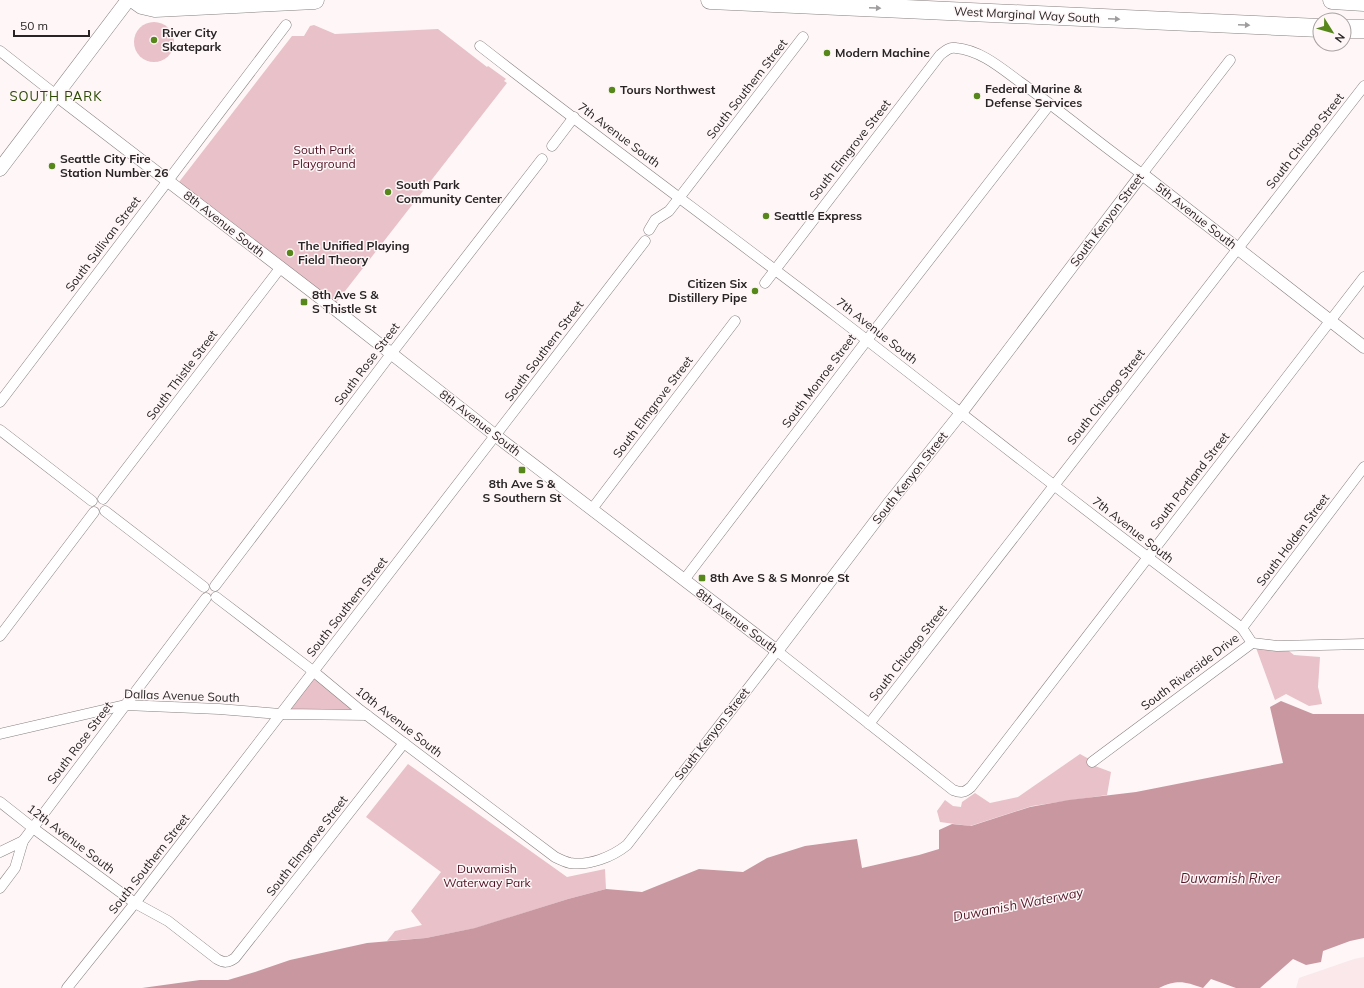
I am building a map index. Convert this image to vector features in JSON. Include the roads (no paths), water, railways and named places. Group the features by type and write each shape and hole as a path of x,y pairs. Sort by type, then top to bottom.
{"highway":[{"path":"136,0 142,5 155,8 315,0"},
{"name":"West Marginal Way South","path":"710,0 1312,28"},
{"path":"1332,0 1364,2"},
{"path":"1352,29 1364,29"}],"main road":[{"path":"0,169 128,0"}],"street":[{"name":"South Sullivan Street","path":"0,402 286,26"},
{"name":"South Southern Street","path":"649,230 655,220 668,212 803,37"},
{"name":"7th Avenue South","path":"480,46 867,340 1148,558 1242,628 1252,643"},
{"name":"South Elmgrove Street","path":"765,283 774,269 940,55 947,49 954,47 965,50"},
{"name":"5th Avenue South","path":"965,50 987,59 1050,104 1364,347"},
{"name":"8th Avenue South","path":"0,51 496,436 777,651 953,790 961,793"},
{"name":"South Kenyon Street","path":"569,863 589,862 612,855 627,845 890,502 961,413 1230,60"},
{"name":"South Chicago Street","path":"869,724 1364,86"},
{"name":"South Monroe Street","path":"684,580 867,340 1050,104"},
{"path":"552,146 574,117"},
{"name":"South Rose Street","path":"215,586 391,354 542,159"},
{"name":"South Southern Street","path":"67,988 135,903 645,241"},
{"name":"South Thistle Street","path":"103,499 280,267"},
{"name":"South Portland Street","path":"961,793 967,791 971,787 1364,277"},
{"name":"South Elmgrove Street","path":"592,509 735,321"},
{"path":"0,430 92,501"},
{"name":"South Holden Street","path":"1242,628 1364,466"},
{"path":"97,497 103,499 107,505 105,511 98,514 94,512 90,507 92,501 97,497"},
{"path":"105,511 204,587"},
{"path":"0,636 94,512"},
{"path":"211,584 218,590 211,597 203,593 204,587 211,584"},
{"name":"South Rose Street","path":"23,841 124,705 211,597"},
{"name":"10th Avenue South","path":"211,597 313,671 367,715 555,857 569,863"},
{"name":"South Riverside Drive","path":"1092,762 1252,643 1277,646 1364,644"},
{"name":"Dallas Avenue South","path":"0,734 124,705 280,714 367,715"},
{"name":"South Elmgrove Street","path":"227,962 235,958 404,743"},
{"name":"12th Avenue South","path":"0,802 135,903 168,922 217,959 227,962"},
{"path":"0,852 23,841"},
{"path":"0,888 15,868 23,841"}],"water":[{"name":"Duwamish River","path":"1281,701 1313,714 1364,714 1364,938 1350,941 1323,951 1321,962 1306,965 1293,959 1260,988 1236,988 1211,979 1203,988 1177,982 1159,988 142,988 200,980 228,980 290,960 367,943 426,938 475,928 568,899 606,889 642,892 699,869 743,872 767,858 805,846 857,839 862,868 919,855 939,849 939,830 952,824 971,826 1030,807 1069,800 1136,792 1283,763 1270,707"}],"place":[{"name":"River City Skatepark","path":"154,40"},
{"name":"Modern Machine","path":"827,53"},
{"name":"Tours Northwest","path":"612,90"},
{"name":"Federal Marine & Defense Services","path":"977,96"},
{"name":"Seattle City Fire Station Number 26","path":"52,166"},
{"name":"South Park Community Center","path":"388,192"},
{"name":"Seattle Express","path":"766,216"},
{"name":"The Unified Playing Field Theory","path":"290,253"},
{"name":"Citizen Six Distillery Pipe","path":"755,291"},
{"name":"8th Ave S & S Thistle St","path":"304,302"},
{"name":"8th Ave S & S Southern St","path":"522,470"},
{"name":"8th Ave S & S Monroe St","path":"702,578"}],"district":[{"name":"SOUTH PARK","path":"56,96"}],"park label":[{"name":"South Park Playground","path":"324,157"},
{"name":"Duwamish Waterway Park","path":"487,876"}],"water label":[{"name":"Duwamish Waterway","path":"1018,904"}]}
